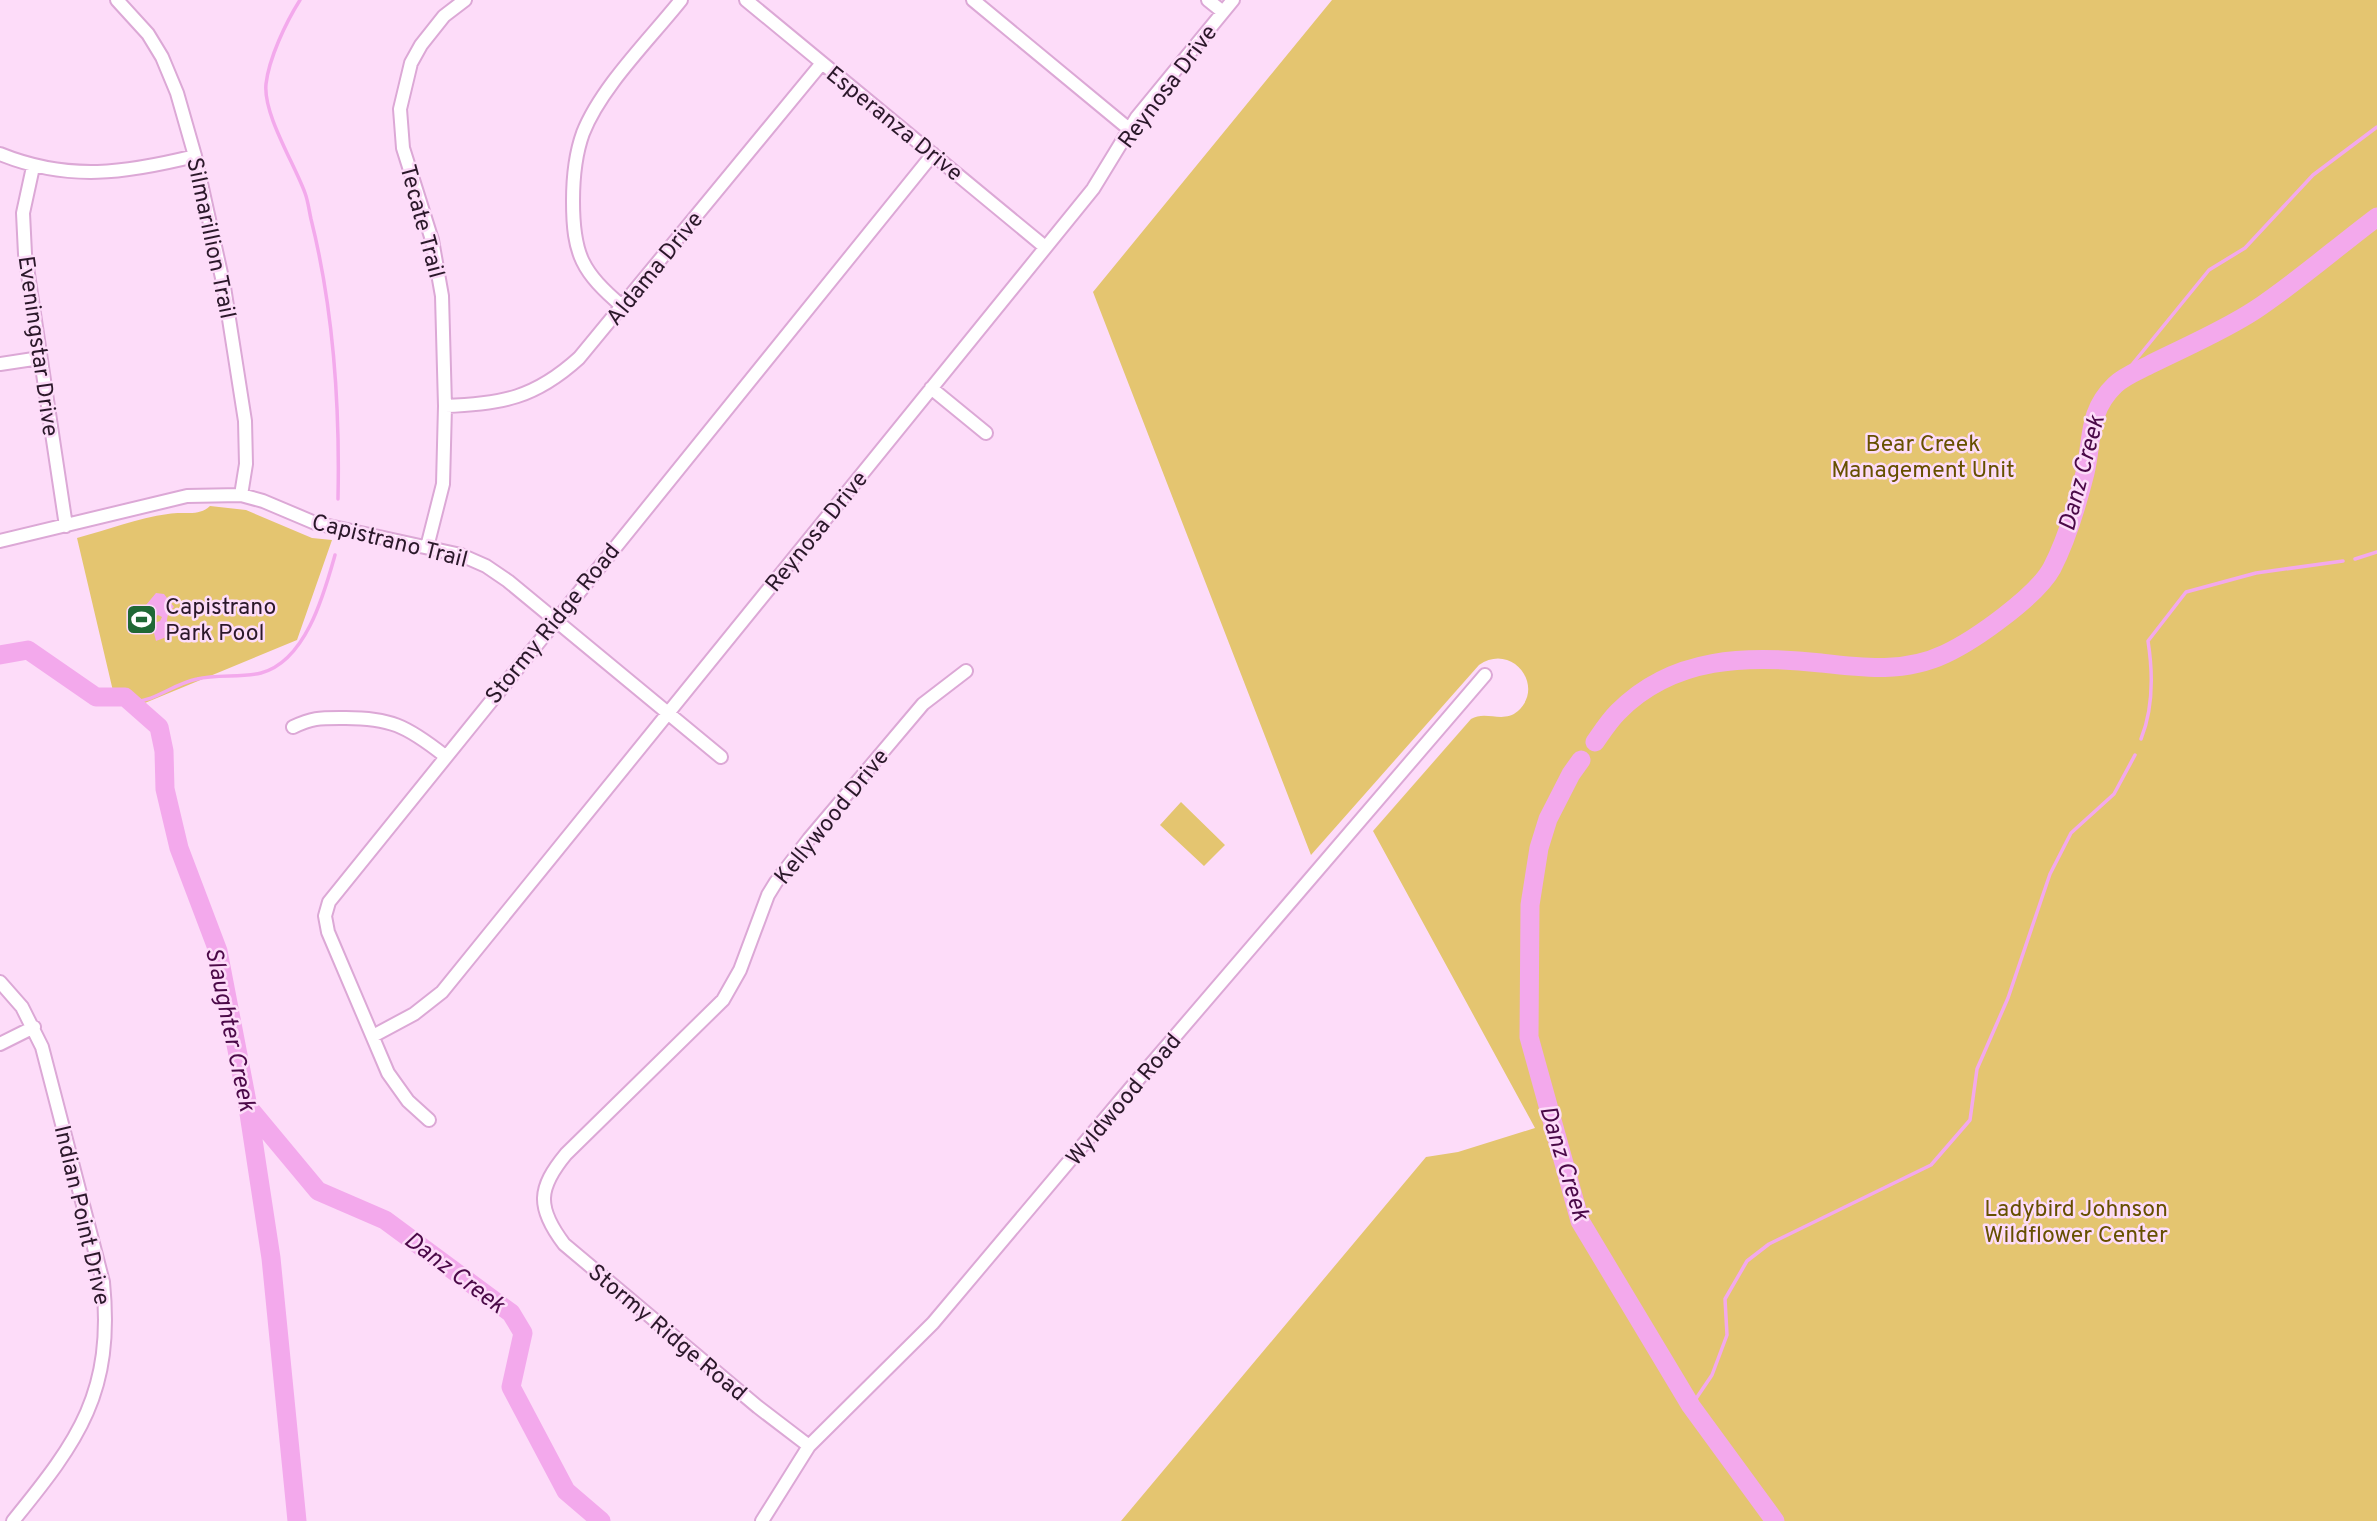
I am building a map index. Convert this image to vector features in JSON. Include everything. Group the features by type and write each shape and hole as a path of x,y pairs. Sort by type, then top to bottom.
{"street":[{"name":"Silmarillion Trail","path":"117,0 148,34 162,57 177,93 195,156 224,287 245,421 246,464 241,495"},
{"name":"Tecate Trail","path":"427,547 443,484 445,406 442,296 432,240 403,148 400,109 411,63 421,45 444,16 465,0"},
{"path":"622,307 593,280 579,255 573,228 574,168 583,133 600,102 681,0"},
{"name":"Esperanza Drive","path":"746,0 1045,247"},
{"path":"973,0 1129,129"},
{"path":"1208,0 1223,12"},
{"name":"Reynosa Drive","path":"373,1036 414,1014 442,992 1099,181 1129,129 1233,0"},
{"name":"Aldama Drive","path":"445,406 493,404 538,389 579,358 822,63"},
{"path":"0,154 33,167 80,173 134,170 195,156"},
{"name":"Stormy Ridge Road","path":"429,1120 408,1101 395,1084 328,932 326,910 334,894 933,155"},
{"name":"Eveningstar Drive","path":"33,167 22,227 66,526"},
{"path":"0,364 40,358"},
{"path":"931,388 986,433"},
{"name":"Capistrano Trail","path":"0,541 187,496 241,495 263,501 315,523 461,555 486,566 508,581 721,757"},
{"name":"Kellywood Drive","path":"544,1204 546,1181 566,1154 723,1000 740,970 768,895 809,839 923,704 965,671"},
{"name":"Wyldwood Road","path":"762,1521 809,1446 933,1323 1485,676"},
{"path":"293,727 312,718 383,719 410,730 445,756"},
{"name":"Indian Point Drive","path":"0,982 22,1007 34,1027 52,1081 103,1282 105,1332 100,1371 85,1419 58,1466 13,1521"},
{"path":"0,1044 34,1027"},
{"name":"Stormy Ridge Road","path":"544,1204 553,1230 564,1244 758,1407 809,1446"}],"green space":[{"name":"Bear Creek Management Unit","path":"1332,0 2377,0 2377,1521 1121,1521 1426,1157 1458,1152 1535,1128 1373,831 1471,719 1512,715 1518,711 1526,701 1526,679 1513,663 1503,659 1491,659 1479,665 1311,855 1093,292"},
{"path":"210,506 246,510 312,538 332,540 297,640 140,705 113,691 77,538 134,521 201,511"},
{"path":"1181,802 1225,845 1204,866 1160,825"}],"shaded area":[{"name":"Capistrano Park Pool","path":"156,593 164,594 174,607 167,617 169,636 156,641 154,623 162,617 158,615 138,628 129,615 134,605 146,605"}],"waterway":[{"path":"300,0 274,52 266,84 266,96 274,124 306,196 319,254 334,358 338,499"},
{"path":"2117,383 2209,270 2245,248 2313,175 2377,127"},
{"name":"Danz Creek","path":"1595,742 1615,715 1640,693 1687,670 1739,660 1766,659 1900,667 1930,660 1972,639 2019,604 2052,568 2079,497 2095,416 2106,395 2115,385 2132,373 2243,318 2377,217"},
{"path":"2355,559 2377,552"},
{"path":"132,702 149,699 197,679 261,673 277,666 290,655 311,624 335,555"},
{"path":"2141,739 2148,716 2151,691 2148,641 2186,592 2256,573 2343,561"},
{"name":"Slaughter Creek","path":"0,655 28,650 96,697 125,697 159,727 164,751 165,789 179,848 218,951 248,1107 271,1258 297,1521"},
{"path":"1691,1406 1712,1375 1727,1335 1725,1299 1747,1261 1769,1244 1931,1165 1970,1120 1977,1069 2008,998 2050,874 2071,833 2114,794 2135,755"},
{"name":"Danz Creek","path":"1581,760 1548,819 1539,848 1530,905 1529,1037 1580,1221 1691,1406 1775,1521"},
{"name":"Danz Creek","path":"249,1108 318,1191 385,1220 511,1313 523,1333 511,1387 566,1491 601,1521"}],"place":[{"name":"Capistrano Park Pool","path":"142,619"}],"park label":[{"name":"Ladybird Johnson Wildflower Center","path":"2076,1221"}]}
